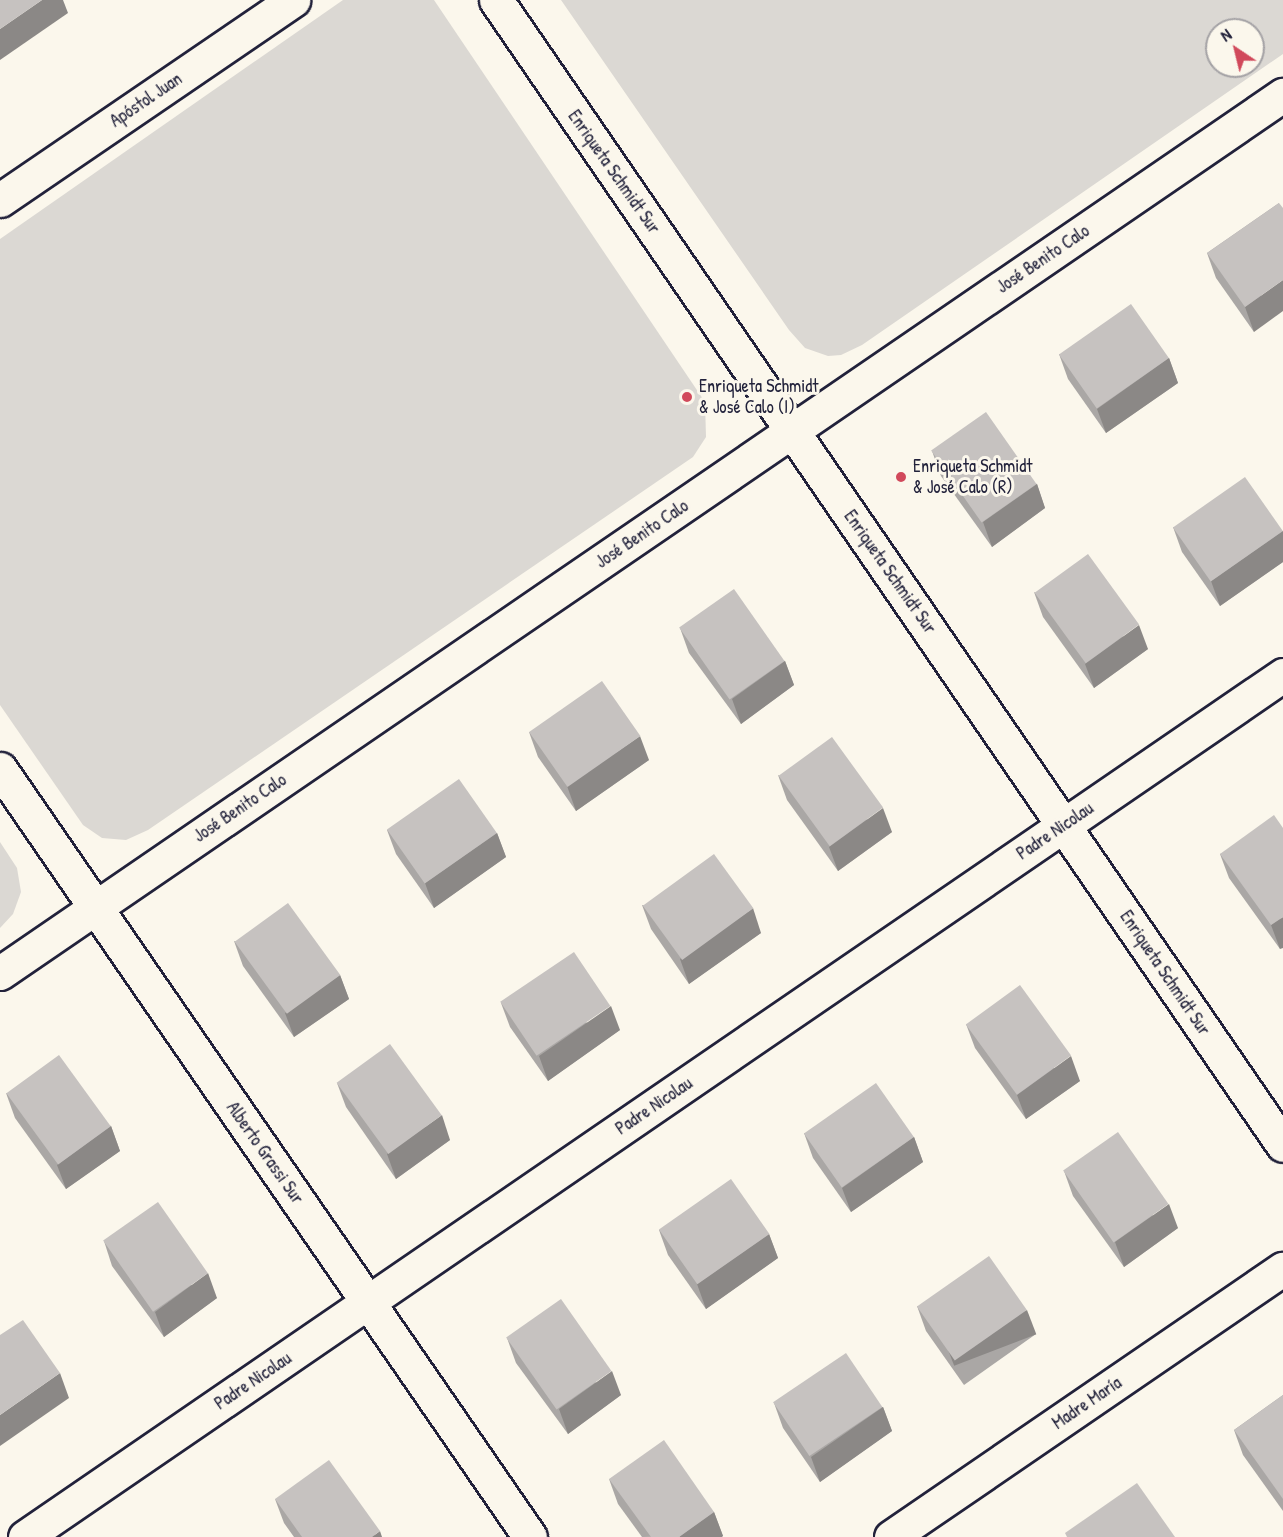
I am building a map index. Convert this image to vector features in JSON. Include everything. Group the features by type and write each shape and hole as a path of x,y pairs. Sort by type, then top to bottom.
{"street":[{"name":"Apóstol Juan","path":"0,200 292,0"},
{"name":"Enriqueta Schmidt Sur","path":"496,0 1283,1145"},
{"name":"José Benito Calo","path":"0,973 1283,95"},
{"name":"Padre Nicolau","path":"25,1537 1283,675"},
{"name":"Alberto Grassi Sur","path":"0,769 530,1537"},
{"name":"Madre María","path":"891,1537 1283,1269"}],"shaded area":[{"path":"343,0 434,0 705,402 706,437 693,457 148,830 126,840 102,838 83,825 0,705 0,239"},
{"path":"561,0 1283,0 1283,54 1265,66 1265,18 1205,18 1205,78 1248,78 862,345 841,355 828,356 805,348 789,330"},
{"path":"0,842 17,868 21,892 13,914 0,928"}],"building":[{"path":"0,0 42,0 0,29"},
{"path":"1279,203 1283,208 1283,280 1245,307 1207,253"},
{"path":"1131,304 1169,358 1097,409 1059,354"},
{"path":"986,412 1036,484 982,523 931,450"},
{"path":"1245,477 1283,531 1211,582 1173,527"},
{"path":"1088,554 1139,624 1086,663 1035,593"},
{"path":"734,589 784,661 730,700 679,627"},
{"path":"602,681 640,736 568,787 529,732"},
{"path":"832,737 883,807 830,846 779,776"},
{"path":"459,779 497,833 425,884 387,829"},
{"path":"1274,815 1283,828 1283,917 1271,925 1220,854"},
{"path":"714,854 753,908 682,960 643,906"},
{"path":"288,903 340,975 287,1014 235,942"},
{"path":"574,952 610,1006 537,1056 500,1002"},
{"path":"1020,985 1071,1055 1017,1095 966,1024"},
{"path":"390,1044 442,1115 388,1154 337,1083"},
{"path":"59,1055 111,1126 58,1164 6,1093"},
{"path":"876,1083 914,1137 842,1188 804,1133"},
{"path":"1118,1132 1168,1204 1114,1243 1063,1170"},
{"path":"731,1179 769,1234 697,1284 659,1229"},
{"path":"158,1202 208,1273 153,1312 103,1240"},
{"path":"989,1256 1027,1310 955,1361 917,1306"},
{"path":"561,1299 611,1371 557,1410 506,1337"},
{"path":"23,1320 60,1373 0,1415 0,1335"},
{"path":"846,1353 882,1407 809,1456 773,1402"},
{"path":"1283,1395 1283,1499 1234,1430"},
{"path":"664,1440 714,1512 679,1537 651,1537 609,1479"},
{"path":"329,1460 380,1531 372,1537 302,1537 275,1499"},
{"path":"1137,1483 1175,1537 1067,1537 1065,1533"}],"place":[{"name":"Enriqueta Schmidt & José Calo (I)","path":"687,397"},
{"name":"Enriqueta Schmidt & José Calo (R)","path":"901,477"}]}
